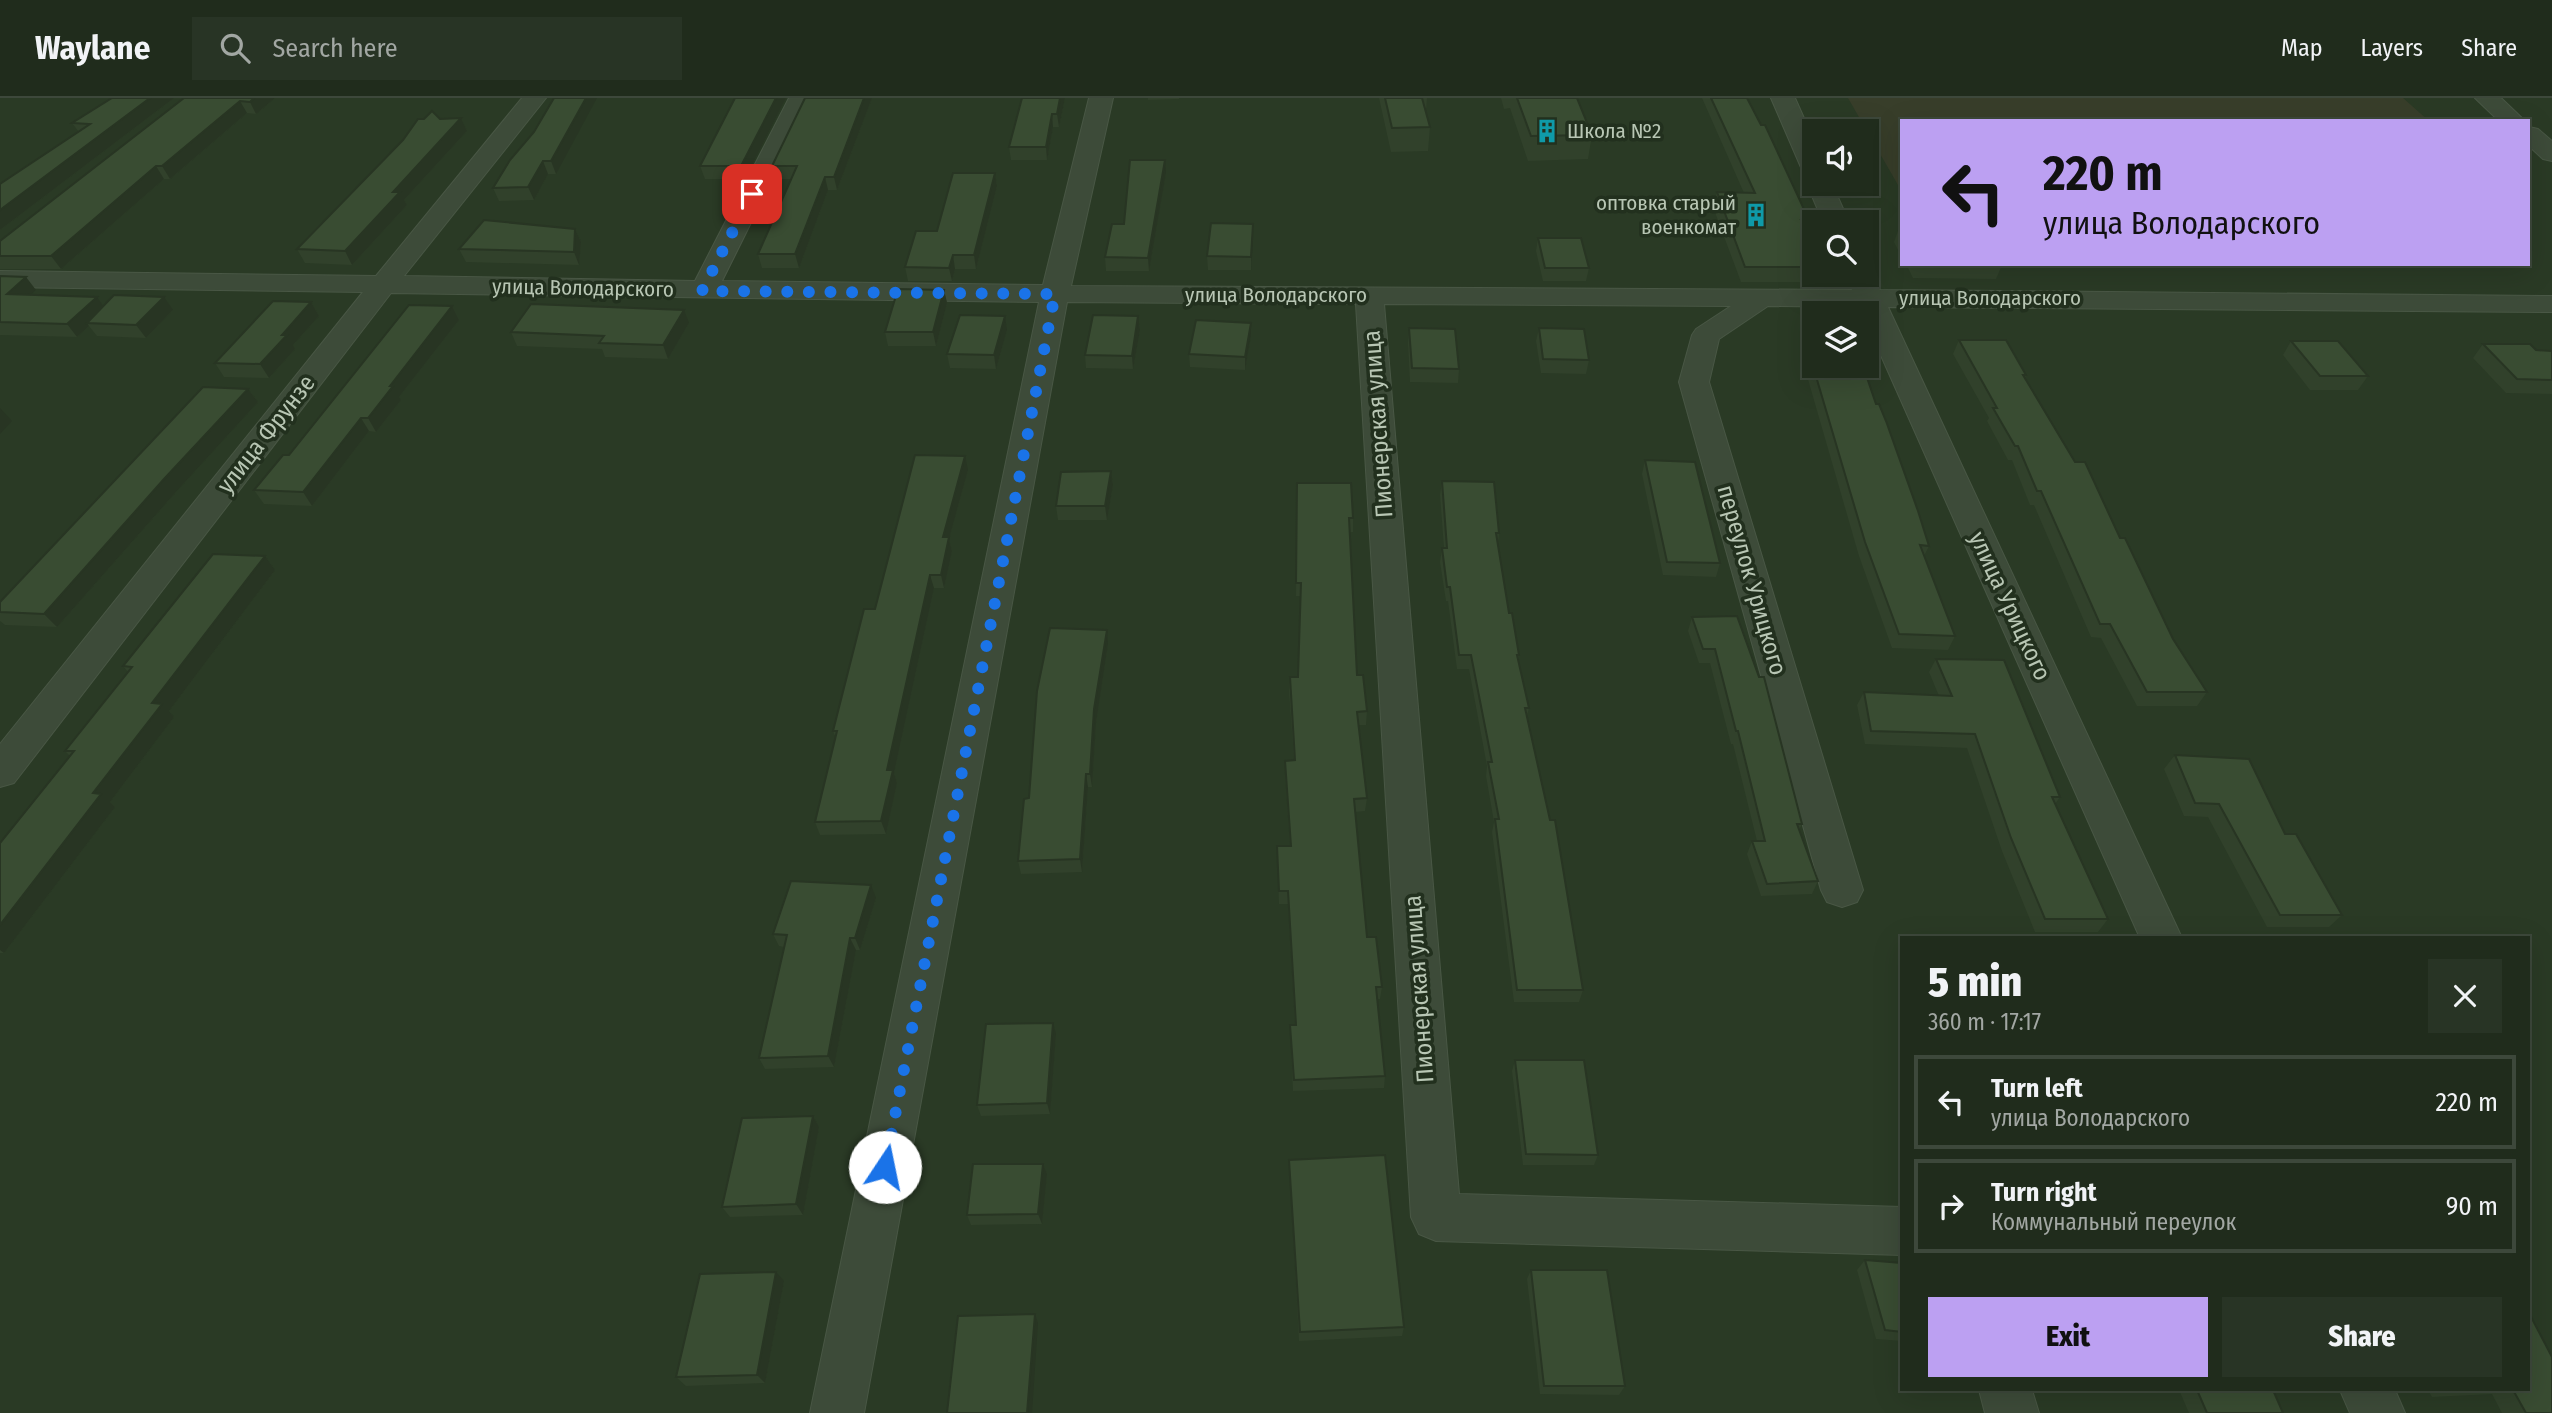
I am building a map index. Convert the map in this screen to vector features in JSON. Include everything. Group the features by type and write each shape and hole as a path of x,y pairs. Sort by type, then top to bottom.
{"street":[{"name":"улица Фрунзе","path":"0,772 534,98"},
{"path":"702,291 801,98"},
{"path":"837,1413 1055,294 1101,98"},
{"path":"1783,98 1802,142"},
{"path":"2487,98 2511,119"},
{"path":"2530,135 2552,154"},
{"name":"улица Володарского","path":"0,279 702,291 1369,296 1763,297 1855,287"},
{"name":"улица Володарского","path":"1879,286 2552,304"},
{"name":"улица Урицкого","path":"1864,287 2160,936"},
{"name":"Пионерская улица","path":"1369,296 1436,1217 1900,1231"},
{"name":"переулок Урицкого","path":"1763,297 1706,335 1694,382 1842,890"},
{"path":"2006,1391 2012,1413"},
{"path":"2367,1391 2378,1413"}],"green space":[{"path":"1848,98 2403,98 2427,119 1900,119 1900,189 1879,152 1879,119 1860,119"}],"building":[{"path":"112,98 150,98 0,210 0,184 90,124 72,123"},
{"path":"184,98 254,98 250,102 240,101 162,166 156,166 51,256 0,256 0,241"},
{"path":"554,98 586,98 551,161 543,161 528,187 493,188 510,160 534,132"},
{"path":"735,98 776,98 741,166 700,166"},
{"path":"805,98 864,98 834,177 825,177 795,254 758,254 797,166 772,166"},
{"path":"1022,98 1060,98 1057,114 1052,114 1046,147 1009,147"},
{"path":"1385,98 1422,98 1430,127 1392,128"},
{"path":"1517,98 1577,98 1592,135 1531,136"},
{"path":"1711,98 1747,98 1761,125 1765,125 1804,210 1802,210 1801,220 1802,267 1745,267 1717,192 1755,193"},
{"path":"432,111 440,119 461,118 393,192 400,192 345,251 297,249 403,140 418,119 424,119"},
{"path":"1130,160 1165,160 1148,258 1105,257 1112,224 1124,224"},
{"path":"953,173 995,173 974,255 953,255 949,268 905,267 916,231 937,231"},
{"path":"484,220 575,229 574,252 459,249"},
{"path":"1211,223 1253,224 1251,257 1207,256"},
{"path":"1538,238 1581,238 1589,268 1545,268"},
{"path":"0,276 26,277 7,294 97,297 67,324 0,322"},
{"path":"898,289 944,290 933,332 885,332"},
{"path":"114,295 164,297 136,325 87,323"},
{"path":"273,301 311,302 282,335 287,335 260,364 215,363"},
{"path":"531,304 684,310 663,345 599,343 604,336 511,332"},
{"path":"409,305 452,306 368,418 361,418 303,492 254,490 283,455 289,455"},
{"path":"960,315 1005,316 994,355 947,354"},
{"path":"1093,315 1138,316 1132,356 1085,355"},
{"path":"1196,320 1251,323 1245,357 1189,354"},
{"path":"1409,328 1455,329 1459,369 1412,368"},
{"path":"1539,328 1584,329 1589,360 1543,359"},
{"path":"1959,340 2006,340 2026,375 2023,375 2075,462 2085,462 2120,538 2125,538 2173,639 2207,692 2147,692 2110,624 2100,624 2041,491 2037,491 2018,446 2015,446 1993,408 1997,408"},
{"path":"2291,341 2338,341 2368,376 2320,376"},
{"path":"2483,344 2530,344 2536,350 2552,351 2552,380 2517,379"},
{"path":"1817,378 1867,378 1876,404 1879,404 1886,421 1918,511 1929,546 1920,545 1955,636 1899,634 1865,542"},
{"path":"203,387 248,389 44,614 0,612 0,602"},
{"path":"915,455 965,456 943,537 949,537 941,575 930,575 887,770 893,770 881,821 815,822 837,731 833,731 864,609 875,609"},
{"path":"1645,460 1695,462 1720,563 1667,562"},
{"path":"1111,471 1105,506 1056,506 1061,472"},
{"path":"1442,481 1494,482 1499,533 1496,533 1529,708 1525,708 1550,820 1555,820 1583,990 1517,990 1495,819 1499,819 1488,762 1492,762 1471,655 1459,655 1450,587 1447,587 1442,548 1447,548"},
{"path":"1297,483 1351,483 1353,518 1349,518 1357,675 1363,675 1367,711 1357,712 1367,798 1354,799 1367,937 1376,937 1382,987 1376,987 1385,1076 1294,1080 1290,1025 1296,1025 1288,891 1279,891 1277,846 1291,846 1285,761 1295,760 1290,677 1298,677 1301,583 1296,583"},
{"path":"213,554 265,556 152,703 162,704 93,793 101,794 0,925 0,843 74,751 65,751 132,667 123,666"},
{"path":"1737,616 1759,677 1764,677 1802,824 1797,824 1818,881 1767,884 1752,841 1765,841 1738,731 1715,649 1703,649 1692,617"},
{"path":"1050,628 1107,630 1094,709 1090,774 1086,774 1080,859 1018,861 1024,799 1029,798 1037,691"},
{"path":"1936,659 2004,660 2060,797 2052,797 2108,919 2045,919 2011,838 1975,734 1871,731 1864,692 1952,696"},
{"path":"2175,755 2249,759 2285,834 2296,834 2342,915 2280,915 2219,804 2195,803"},
{"path":"791,881 871,885 855,938 850,938 828,1056 759,1058 787,935 773,934"},
{"path":"1053,1023 1047,1103 977,1105 986,1024"},
{"path":"1515,1060 1584,1060 1598,1155 1526,1154"},
{"path":"813,1116 796,1204 722,1207 742,1118"},
{"path":"1385,1155 1404,1327 1300,1332 1289,1160"},
{"path":"973,1164 1043,1164 1038,1214 967,1215"},
{"path":"1865,1260 1900,1263 1900,1332 1885,1330"},
{"path":"1531,1270 1607,1270 1625,1386 1544,1386"},
{"path":"776,1272 757,1375 676,1377 700,1274"},
{"path":"1035,1314 1027,1413 947,1413 958,1316"},
{"path":"2530,1315 2552,1357 2552,1413 2526,1413 2514,1391 2530,1391"},
{"path":"2197,1391 2273,1391 2283,1413 2207,1413"}],"place":[{"name":"Школа №2","path":"1547,131"},
{"name":"оптовка старый военкомат","path":"1756,215"}],"route":[{"path":"752,194 702,291 1055,294 885,1167"}]}
